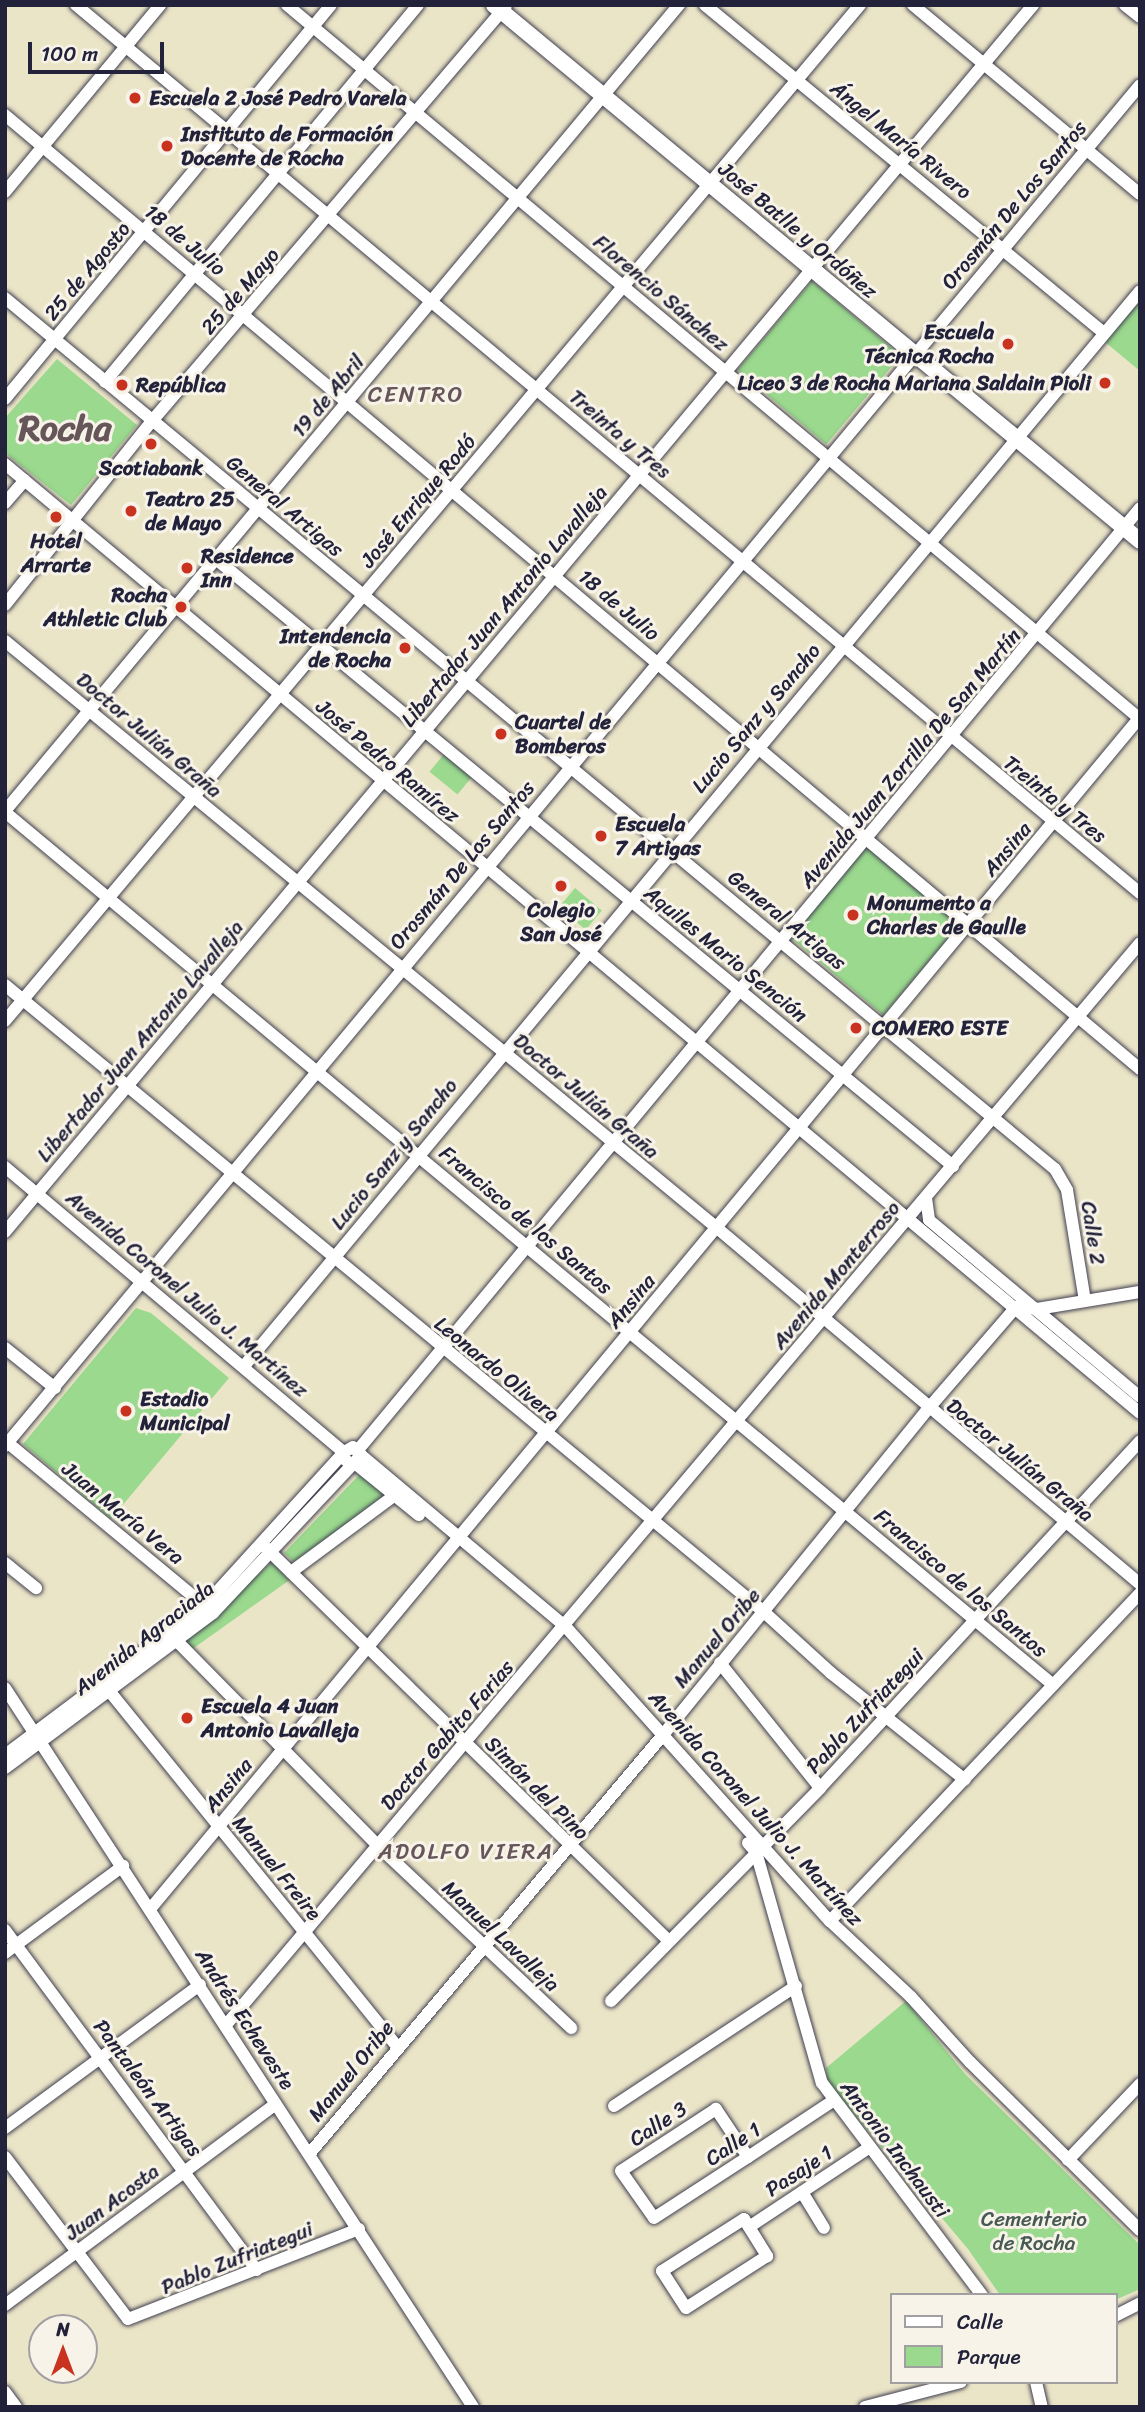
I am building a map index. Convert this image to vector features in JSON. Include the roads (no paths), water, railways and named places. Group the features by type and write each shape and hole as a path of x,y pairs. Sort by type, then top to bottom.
{"main road":[{"name":"José Batlle y Ordóñez","path":"501,7 604,97 1140,541"}],"street":[{"name":"Treinta y Tres","path":"76,5 229,130 951,738 1140,893"},
{"path":"5,192 160,5"},
{"name":"Florencio Sánchez","path":"287,5 1140,718"},
{"name":"25 de Agosto","path":"8,390 145,232 331,5"},
{"path":"105,382 418,5"},
{"name":"19 de Abril","path":"5,811 679,5"},
{"name":"Ángel María Rivero","path":"705,5 1104,333"},
{"name":"José Enrique Rodó","path":"5,1021 860,5"},
{"path":"913,5 1140,194"},
{"name":"Libertador Juan Antonio Lavalleja","path":"5,1232 639,474 728,374 1033,5"},
{"path":"1125,5 1140,17"},
{"name":"25 de Mayo","path":"5,604 152,421 246,316 501,7"},
{"name":"Orosmán De Los Santos","path":"7,1445 484,867 1140,85"},
{"name":"18 de Julio","path":"5,116 869,838 1140,1069"},
{"name":"Lucio Sanz y Sancho","path":"244,1366 757,746 1140,291"},
{"name":"General Artigas","path":"5,298 886,1025 994,1118"},
{"name":"José Pedro Ramírez","path":"5,464 382,782 1016,1307 1140,1413"},
{"path":"5,503 24,480"},
{"name":"Avenida Juan Zorrilla De San Martín","path":"353,1457 742,992 1140,508"},
{"name":"Aquiles Mario Sención","path":"216,559 323,643 953,1166"},
{"name":"Doctor Julián Graña","path":"5,641 297,884 402,966 1140,1584"},
{"name":"Ansina","path":"151,1909 1140,718"},
{"name":"Francisco de los Santos","path":"5,811 1053,1685"},
{"name":"Avenida Monterroso","path":"563,1628 1140,943"},
{"name":"Leonardo Olivera","path":"5,985 333,1259 764,1612 831,1673 887,1715 965,1780"},
{"name":"Calle 2","path":"994,1118 1055,1169 1067,1191 1085,1301"},
{"name":"Avenida Coronel Julio J. Martínez","path":"5,1167 563,1628 758,1850 911,1997 970,2062 1140,2230"},
{"path":"926,1198 929,1220 1138,1393"},
{"path":"1016,1307 1037,1309 1140,1292"},
{"name":"Manuel Oribe","path":"310,2152 481,1945 661,1738 928,1409 1016,1307"},
{"path":"5,1348 55,1388"},
{"name":"Pablo Zufriategui","path":"611,2001 820,1788 1140,1441"},
{"name":"Juan María Vera","path":"7,1445 209,1609"},
{"name":"Avenida Coronel Julio J. Martínez","path":"353,1457 395,1495 457,1540"},
{"name":"Avenida Agraciada","path":"5,1768 40,1736 209,1609 353,1457"},
{"path":"291,1572 395,1495"},
{"name":"Simón del Pino","path":"267,1548 668,1940"},
{"path":"5,1563 36,1588"},
{"path":"830,1921 1140,1592"},
{"name":"Doctor Gabito Farias","path":"226,2025 303,1931 563,1628"},
{"name":"Manuel Lavalleja","path":"172,1637 377,1845 571,2028"},
{"path":"720,1663 820,1788"},
{"name":"Manuel Freire","path":"105,1686 397,2046"},
{"name":"Andrés Echeveste","path":"5,1688 40,1736 473,2407"},
{"name":"Avenida Agraciada","path":"5,1755 40,1736"},
{"name":"Antonio Inchausti","path":"758,1850 818,2074 833,2101 980,2293"},
{"path":"5,1953 123,1866"},
{"name":"Pantaleón Artigas","path":"5,1930 257,2270"},
{"path":"5,2128 200,1985"},
{"path":"614,2106 796,1986"},
{"path":"1068,2160 1140,2084"},
{"name":"Calle 1","path":"654,2218 833,2101"},
{"name":"Juan Acosta","path":"5,2305 276,2104"},
{"name":"Calle 3","path":"654,2218 621,2171 716,2109 748,2157"},
{"name":"Pasaje 1","path":"746,2223 767,2256 686,2308 662,2271 746,2223 802,2192 870,2147"},
{"path":"5,2157 75,2253"},
{"path":"802,2192 824,2228"},
{"name":"Pablo Zufriategui","path":"75,2253 128,2319 359,2229"},
{"path":"1117,2314 1140,2303"},
{"path":"865,2407 900,2402 955,2384"},
{"path":"1036,2384 1042,2407"},
{"path":"5,2392 16,2407"}],"place":[{"name":"Escuela 2 José Pedro Varela","path":"135,98"},
{"name":"Instituto de Formación Docente de Rocha","path":"167,146"},
{"name":"Escuela Técnica Rocha","path":"1008,344"},
{"name":"Liceo 3 de Rocha Mariana Saldain Pioli","path":"1105,383"},
{"name":"República","path":"122,385"},
{"name":"Scotiabank","path":"151,444"},
{"name":"Teatro 25 de Mayo","path":"131,511"},
{"name":"Hotel Arrarte","path":"56,517"},
{"name":"Residence Inn","path":"187,568"},
{"name":"Rocha Athletic Club","path":"181,607"},
{"name":"Intendencia de Rocha","path":"405,648"},
{"name":"Cuartel de Bomberos","path":"501,734"},
{"name":"Escuela 7 Artigas","path":"601,836"},
{"name":"Colegio San José","path":"561,886"},
{"name":"Monumento a Charles de Gaulle","path":"853,915"},
{"name":"COMERO ESTE","path":"856,1028"},
{"name":"Estadio Municipal","path":"126,1411"},
{"name":"Escuela 4 Juan Antonio Lavalleja","path":"187,1718"}],"district":[{"name":"CENTRO","path":"416,395"},
{"name":"Rocha","path":"65,428"},
{"name":"ADOLFO VIERA","path":"466,1852"}],"park label":[{"name":"Cementerio de Rocha","path":"1034,2231"}]}
